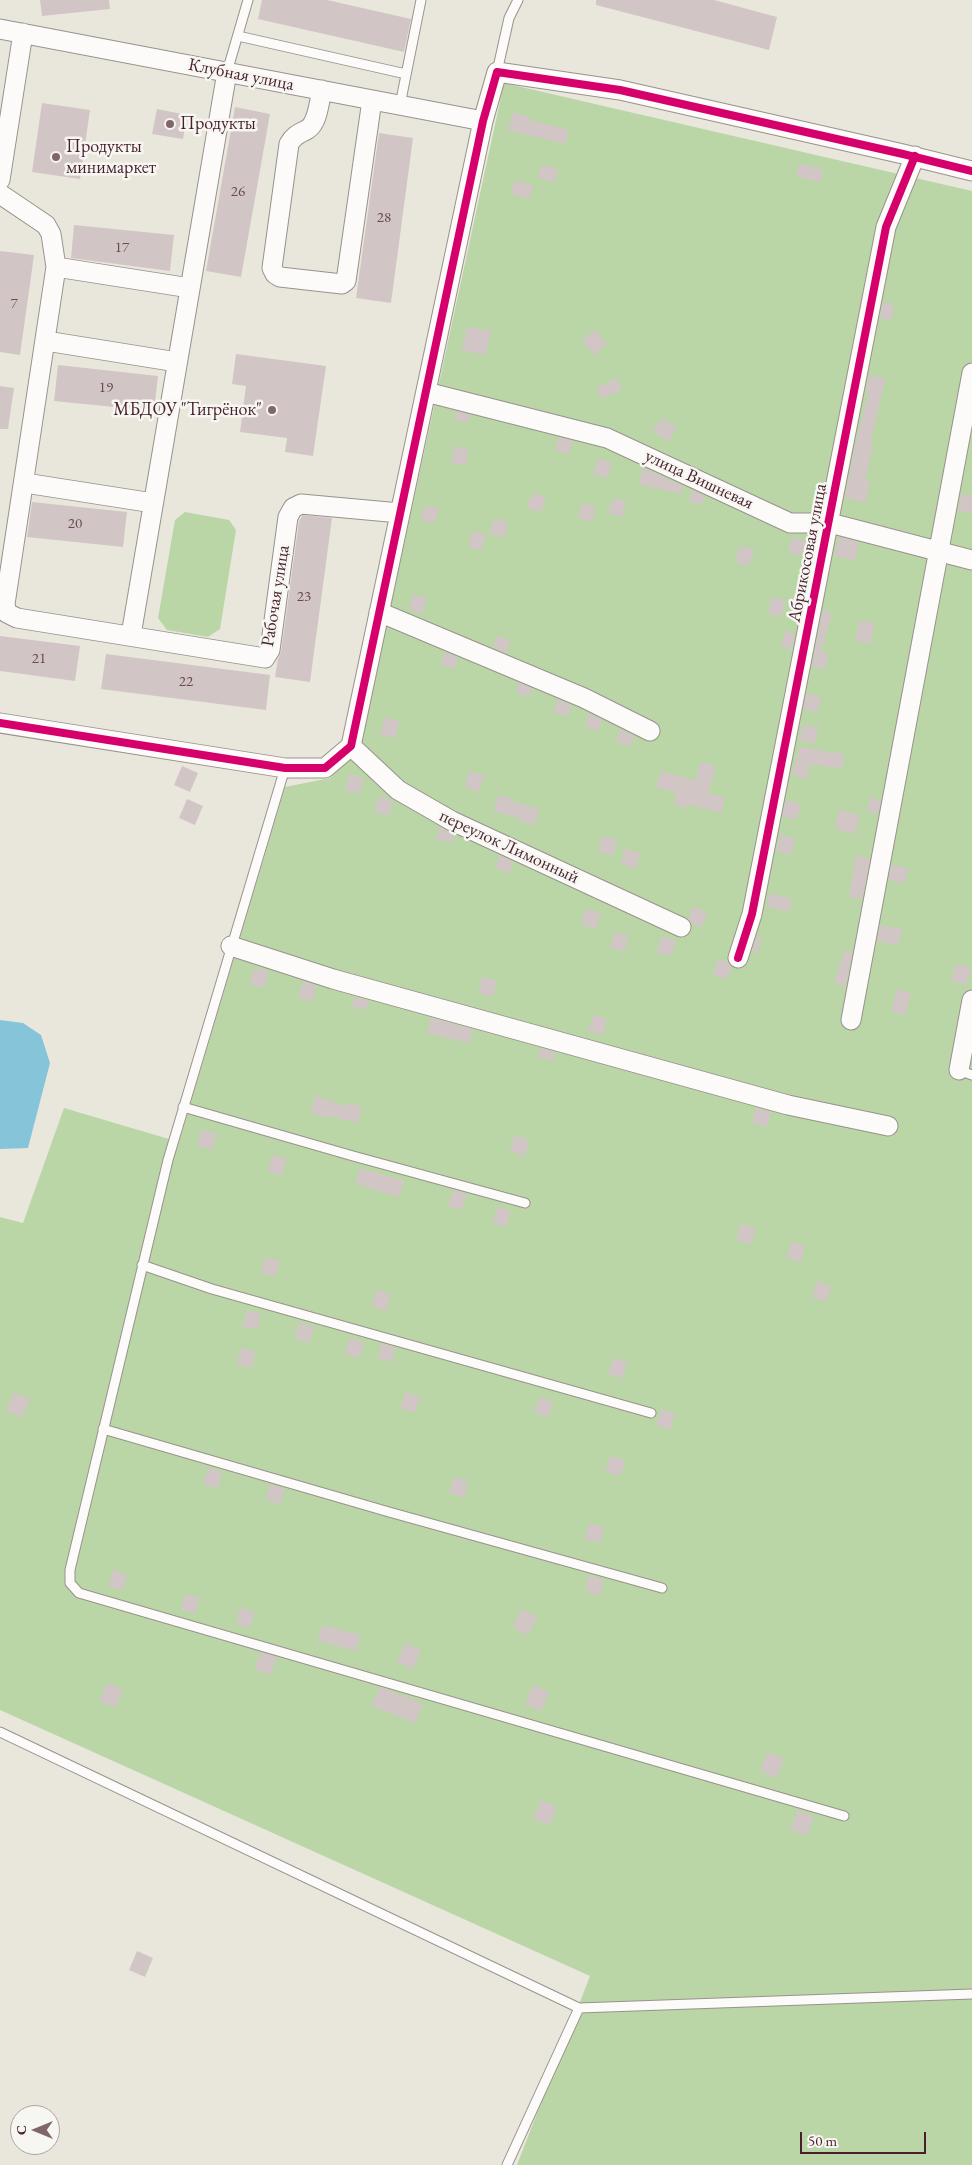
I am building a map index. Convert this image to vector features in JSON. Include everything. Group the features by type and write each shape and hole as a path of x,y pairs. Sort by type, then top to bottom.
{"street":[{"name":"Клубная улица","path":"0,28 483,121"},
{"path":"0,180 23,33"},
{"path":"131,635 227,72"},
{"path":"0,723 285,768 325,768 351,746 483,121 497,72 620,90 915,156 972,171"},
{"path":"322,90 313,124 308,129 297,134 289,144 272,268 275,274 280,277 342,284 346,281 372,100"},
{"name":"Абрикосовая улица","path":"738,958 752,914 830,523 886,227 915,156"},
{"name":"Рабочая улица","path":"0,194 46,225 51,234 56,267 25,483 5,604 7,613 17,618 265,658 270,650 288,517 293,508 301,504 400,513"},
{"path":"56,267 190,288"},
{"path":"46,341 177,362"},
{"path":"851,1020 972,373"},
{"name":"улица Вишневая","path":"426,392 607,438 790,523 830,523 972,560"},
{"path":"25,483 153,503"},
{"path":"379,612 584,698 650,731"},
{"name":"переулок Лимонный","path":"351,746 398,790 452,821 681,927"},
{"path":"231,946 333,979 788,1105 888,1126"},
{"path":"966,1073 972,1000"}],"lane":[{"path":"227,72 248,0"},
{"path":"400,105 421,0"},
{"path":"497,72 509,18 518,0"},
{"path":"238,36 406,74"},
{"path":"285,768 168,1160 70,1570 70,1583 79,1593 844,1816"},
{"path":"183,1107 525,1203"},
{"path":"142,1264 212,1289 651,1413"},
{"path":"103,1429 389,1512 662,1588"},
{"path":"0,1732 579,2008 972,1994"},
{"path":"507,2165 579,2008"}],"green space":[{"path":"504,83 972,191 972,2165 517,2165 590,1976 0,1710 0,1217 23,1223 64,1108 179,1142 285,787 330,778 360,748"},
{"path":"185,512 229,520 236,530 220,629 208,637 167,630 158,618 175,520"}],"water":[{"path":"0,1020 23,1023 41,1035 50,1063 28,1148 0,1149"}],"building":[{"path":"40,0 109,0 110,9 42,16"},
{"path":"262,0 327,0 411,19 404,52 258,19"},
{"path":"596,0 714,0 777,17 769,50 596,5"},
{"path":"42,103 90,110 80,179 32,172"},
{"path":"235,107 270,114 241,277 206,271"},
{"name":"Продукты","path":"157,109 187,115 183,139 152,134"},
{"path":"513,112 529,117 528,120 569,130 565,144 508,130"},
{"path":"379,133 413,138 391,303 356,298"},
{"path":"542,164 559,170 554,183 538,177"},
{"path":"799,164 823,169 820,182 796,177"},
{"path":"515,180 533,185 529,199 511,194"},
{"path":"74,225 174,235 170,271 71,258"},
{"path":"0,251 34,255 20,355 0,352"},
{"path":"883,302 894,304 891,320 880,318"},
{"path":"467,327 491,331 486,355 462,350"},
{"path":"595,330 607,344 594,355 582,341"},
{"name":"МБДОУ \"Тигрёнок\"","path":"236,354 326,366 313,456 285,452 287,438 240,432 246,386 232,384"},
{"path":"58,365 158,376 154,411 54,401"},
{"path":"870,375 885,379 870,445 873,445 865,480 870,482 865,502 845,498 856,442 869,391 866,390"},
{"path":"616,378 622,389 602,399 596,388"},
{"path":"0,386 14,388 8,429 0,429"},
{"path":"456,411 470,415 468,423 454,419"},
{"path":"661,418 677,427 669,441 653,432"},
{"path":"559,437 573,441 569,454 555,450"},
{"path":"455,446 469,450 465,466 451,462"},
{"path":"598,459 612,463 607,478 593,474"},
{"path":"643,468 683,486 681,494 639,484"},
{"path":"692,490 705,496 702,505 689,501"},
{"path":"532,493 546,497 541,512 527,508"},
{"path":"961,494 972,496 972,513 958,510"},
{"path":"613,498 626,502 622,517 608,513"},
{"path":"32,502 127,512 123,547 27,537"},
{"path":"582,503 596,507 592,522 578,518"},
{"path":"425,505 439,509 434,524 420,520"},
{"path":"303,515 332,518 310,682 275,677 281,652 299,521"},
{"path":"494,518 508,523 504,538 490,534"},
{"path":"472,531 486,535 481,550 468,547"},
{"path":"792,537 806,541 801,556 788,552"},
{"path":"839,537 859,542 855,560 835,556"},
{"path":"740,546 754,550 749,566 735,562"},
{"path":"413,594 427,598 422,614 409,610"},
{"path":"772,597 786,601 781,617 768,613"},
{"path":"823,610 832,613 821,651 829,654 824,670 812,666"},
{"path":"859,620 874,623 871,644 856,641"},
{"path":"785,631 795,634 792,649 781,646"},
{"path":"0,636 80,646 75,681 0,671"},
{"path":"496,636 510,640 506,653 493,647"},
{"path":"445,652 458,657 455,669 441,665"},
{"path":"106,654 270,675 266,710 101,689"},
{"path":"519,683 532,688 529,697 516,693"},
{"path":"807,693 821,697 817,713 803,709"},
{"path":"558,699 571,705 568,716 554,712"},
{"path":"589,713 602,720 599,731 585,727"},
{"path":"385,717 399,721 395,738 380,734"},
{"path":"804,724 818,728 814,744 799,740"},
{"path":"620,729 634,736 631,746 616,742"},
{"path":"800,747 844,754 842,769 811,764 806,779 792,775"},
{"path":"701,762 716,766 708,793 725,798 721,813 688,804 687,808 673,804 677,793 656,787 661,771 695,781"},
{"path":"182,766 198,773 190,792 174,785"},
{"path":"469,771 484,775 479,792 465,787"},
{"path":"349,774 364,778 359,794 345,790"},
{"path":"498,795 539,809 535,825 494,811"},
{"path":"379,796 393,800 388,816 374,812"},
{"path":"870,797 881,800 878,814 867,811"},
{"path":"187,799 203,806 195,825 179,818"},
{"path":"786,800 801,804 796,820 782,816"},
{"path":"839,810 860,815 855,834 835,829"},
{"path":"440,827 454,834 451,843 436,839"},
{"path":"781,834 795,839 791,855 776,851"},
{"path":"603,836 617,840 613,856 598,851"},
{"path":"625,849 640,853 635,869 621,864"},
{"path":"499,855 513,862 510,873 496,868"},
{"path":"856,855 870,859 862,899 849,897"},
{"path":"891,865 908,868 905,883 889,880"},
{"path":"770,893 792,899 788,912 766,906"},
{"path":"692,907 707,911 702,927 692,924 689,919"},
{"path":"586,908 600,913 596,929 581,924"},
{"path":"880,925 902,929 898,945 877,941"},
{"path":"615,932 629,936 624,951 610,948"},
{"path":"661,936 676,940 671,956 657,952"},
{"path":"757,936 762,937 757,954 752,952"},
{"path":"845,950 852,952 846,987 834,982"},
{"path":"718,959 728,962 731,967 728,979 713,975"},
{"path":"956,964 971,968 966,985 952,981"},
{"path":"254,968 269,972 264,988 250,984"},
{"path":"482,977 497,981 492,997 478,993"},
{"path":"303,981 317,986 312,1002 298,997"},
{"path":"897,989 911,993 905,1015 891,1012"},
{"path":"355,997 369,1001 366,1010 352,1006"},
{"path":"593,1015 607,1019 603,1035 588,1031"},
{"path":"431,1018 473,1029 469,1043 427,1033"},
{"path":"541,1048 555,1052 553,1061 538,1057"},
{"path":"315,1096 346,1106 347,1103 362,1107 357,1123 311,1113"},
{"path":"756,1108 771,1112 767,1127 752,1123"},
{"path":"202,1129 217,1134 212,1150 197,1146"},
{"path":"515,1135 529,1140 525,1156 510,1151"},
{"path":"272,1155 287,1159 282,1176 268,1171"},
{"path":"360,1168 404,1181 399,1197 356,1184"},
{"path":"453,1190 467,1194 462,1210 448,1206"},
{"path":"497,1207 511,1211 506,1227 492,1223"},
{"path":"741,1224 756,1228 751,1244 736,1240"},
{"path":"791,1242 805,1246 801,1262 786,1258"},
{"path":"265,1257 280,1261 275,1277 261,1273"},
{"path":"817,1281 831,1286 826,1302 812,1297"},
{"path":"376,1290 391,1294 386,1311 372,1306"},
{"path":"247,1310 261,1314 257,1330 242,1326"},
{"path":"299,1323 314,1327 309,1343 295,1339"},
{"path":"350,1338 364,1342 360,1358 345,1354"},
{"path":"382,1343 396,1348 392,1362 377,1358"},
{"path":"241,1348 256,1352 251,1368 237,1364"},
{"path":"613,1358 627,1362 623,1378 608,1374"},
{"path":"14,1392 30,1399 22,1417 6,1411"},
{"path":"405,1392 420,1397 415,1413 401,1408"},
{"path":"539,1397 553,1401 549,1417 534,1413"},
{"path":"661,1409 675,1414 670,1430 656,1425"},
{"path":"610,1456 625,1460 620,1476 606,1472"},
{"path":"208,1468 222,1472 218,1488 203,1484"},
{"path":"454,1477 468,1481 464,1497 449,1493"},
{"path":"270,1484 285,1489 280,1505 266,1500"},
{"path":"589,1523 604,1527 600,1543 585,1539"},
{"path":"113,1570 127,1574 123,1590 108,1586"},
{"path":"589,1575 604,1580 599,1596 585,1591"},
{"path":"185,1594 200,1598 195,1614 181,1610"},
{"path":"240,1608 255,1612 250,1628 236,1624"},
{"path":"521,1609 537,1616 529,1635 513,1628"},
{"path":"322,1625 360,1635 356,1651 318,1641"},
{"path":"405,1643 421,1650 413,1669 397,1662"},
{"path":"261,1652 277,1657 270,1675 254,1669"},
{"path":"107,1683 123,1690 115,1708 99,1701"},
{"path":"533,1685 549,1692 541,1711 525,1704"},
{"path":"380,1687 423,1704 415,1723 372,1706"},
{"path":"768,1752 784,1759 776,1778 760,1771"},
{"path":"541,1800 557,1807 549,1825 533,1819"},
{"path":"798,1810 814,1817 806,1836 790,1829"},
{"path":"137,1951 153,1958 145,1977 129,1970"}],"cycle path":[{"path":"0,723 285,768 325,768 351,746 483,121 497,72 620,90 972,171"},
{"path":"738,958 752,914 886,227 915,156"}],"place":[{"name":"Продукты","path":"170,124"},
{"name":"Продукты минимаркет","path":"56,157"},
{"name":"МБДОУ \"Тигрёнок\"","path":"272,410"}]}
